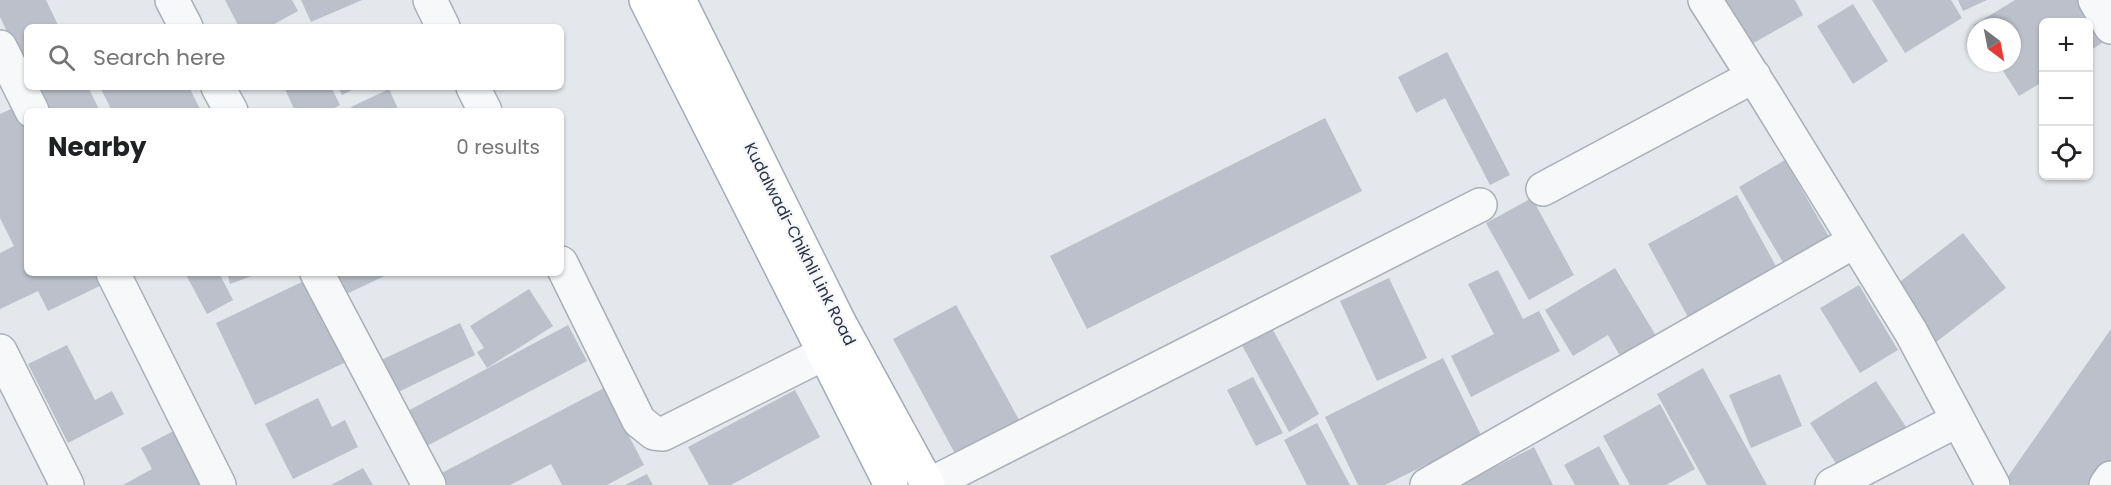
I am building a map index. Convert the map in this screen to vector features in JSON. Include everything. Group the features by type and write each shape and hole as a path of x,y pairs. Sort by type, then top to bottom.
{"main road":[{"name":"Kudalwadi-Chikhli Link Road","path":"646,0 891,485"},
{"name":"Kudalwadi-Chikhli Link Road","path":"679,0 840,324 928,485"}],"lane":[{"path":"172,0 184,24"},
{"path":"430,0 442,24"},
{"path":"1705,0 1911,332 1993,485"},
{"path":"2095,0 2111,27"},
{"path":"0,47 30,108"},
{"path":"1543,189 1754,76"},
{"path":"220,90 229,108"},
{"path":"474,90 484,108"},
{"path":"928,485 1480,205"},
{"path":"1427,485 1855,241"},
{"path":"564,269 639,421 654,433 663,434 825,353"},
{"path":"114,276 219,485"},
{"path":"318,276 429,485"},
{"path":"0,351 68,485"},
{"path":"1832,485 1958,420"},
{"path":"2106,485 2111,478"}],"building":[{"path":"0,0 46,0 58,24 24,24 24,67 0,17"},
{"path":"225,0 292,0 298,11 274,24 237,24"},
{"path":"301,0 362,0 311,22"},
{"path":"1725,0 1795,0 1803,15 1750,45"},
{"path":"1872,0 1951,0 1962,18 1905,53"},
{"path":"1958,0 1987,0 1963,11"},
{"path":"2015,0 2080,0 2091,18 2039,18 2039,84 2019,96 2004,72 2021,72 2021,18 1985,18"},
{"path":"1853,4 1888,61 1853,84 1817,26"},
{"path":"2093,21 2105,41 2093,49"},
{"path":"1447,52 1510,175 1490,185 1445,98 1416,113 1398,77"},
{"path":"36,90 90,90 98,108 44,108"},
{"path":"102,90 190,90 200,108 110,108"},
{"path":"285,90 332,90 340,105 334,108 294,108"},
{"path":"340,90 352,90 342,95"},
{"path":"389,90 398,108 352,108"},
{"path":"22,104 24,108 24,276 105,276 108,282 48,311 38,291 0,309 0,253 14,246 0,218 0,114"},
{"path":"1325,118 1362,191 1087,329 1050,256"},
{"path":"1785,160 1833,244 1788,271 1739,187"},
{"path":"1737,195 1777,268 1688,317 1648,244"},
{"path":"1532,198 1574,275 1529,300 1486,223"},
{"path":"1963,233 2006,288 1935,343 1892,288"},
{"path":"1615,268 1664,349 1628,370 1608,335 1573,356 1545,310"},
{"path":"1498,270 1523,319 1539,311 1560,351 1471,397 1451,356 1494,334 1468,284"},
{"path":"187,276 221,276 233,300 207,314"},
{"path":"228,276 252,276 230,284"},
{"path":"332,276 385,276 342,296"},
{"path":"1389,278 1427,358 1377,381 1340,301"},
{"path":"306,280 346,362 255,405 216,323"},
{"path":"1859,285 1898,350 1860,373 1820,308"},
{"path":"529,289 553,326 487,368 477,352 484,348 470,326"},
{"path":"956,305 1023,427 959,461 893,339"},
{"path":"1267,319 1319,414 1289,432 1237,336"},
{"path":"460,323 475,355 392,395 377,362"},
{"path":"568,325 587,361 425,447 406,412"},
{"path":"2111,329 2111,463 2096,485 2010,485 2007,478"},
{"path":"67,345 95,400 112,391 124,414 68,443 28,364"},
{"path":"1443,358 1482,437 1385,485 1358,485 1325,417"},
{"path":"1703,368 1767,485 1707,485 1657,394"},
{"path":"1780,374 1802,426 1751,448 1729,395"},
{"path":"1253,377 1283,433 1256,446 1227,390"},
{"path":"1876,381 1908,430 1842,473 1810,423"},
{"path":"604,388 644,465 607,485 562,485 551,464 510,485 443,485 438,475"},
{"path":"795,390 820,437 731,485 709,485 688,447"},
{"path":"318,398 332,427 345,420 358,447 293,479 265,424"},
{"path":"1660,404 1695,469 1666,485 1630,485 1603,436"},
{"path":"1317,423 1350,485 1307,485 1284,440"},
{"path":"179,428 210,485 123,485 152,469 141,448"},
{"path":"1599,446 1620,485 1575,485 1564,465"},
{"path":"1534,447 1553,485 1465,485 1464,483"},
{"path":"363,468 373,485 331,485"},
{"path":"647,474 653,485 625,485"}]}
